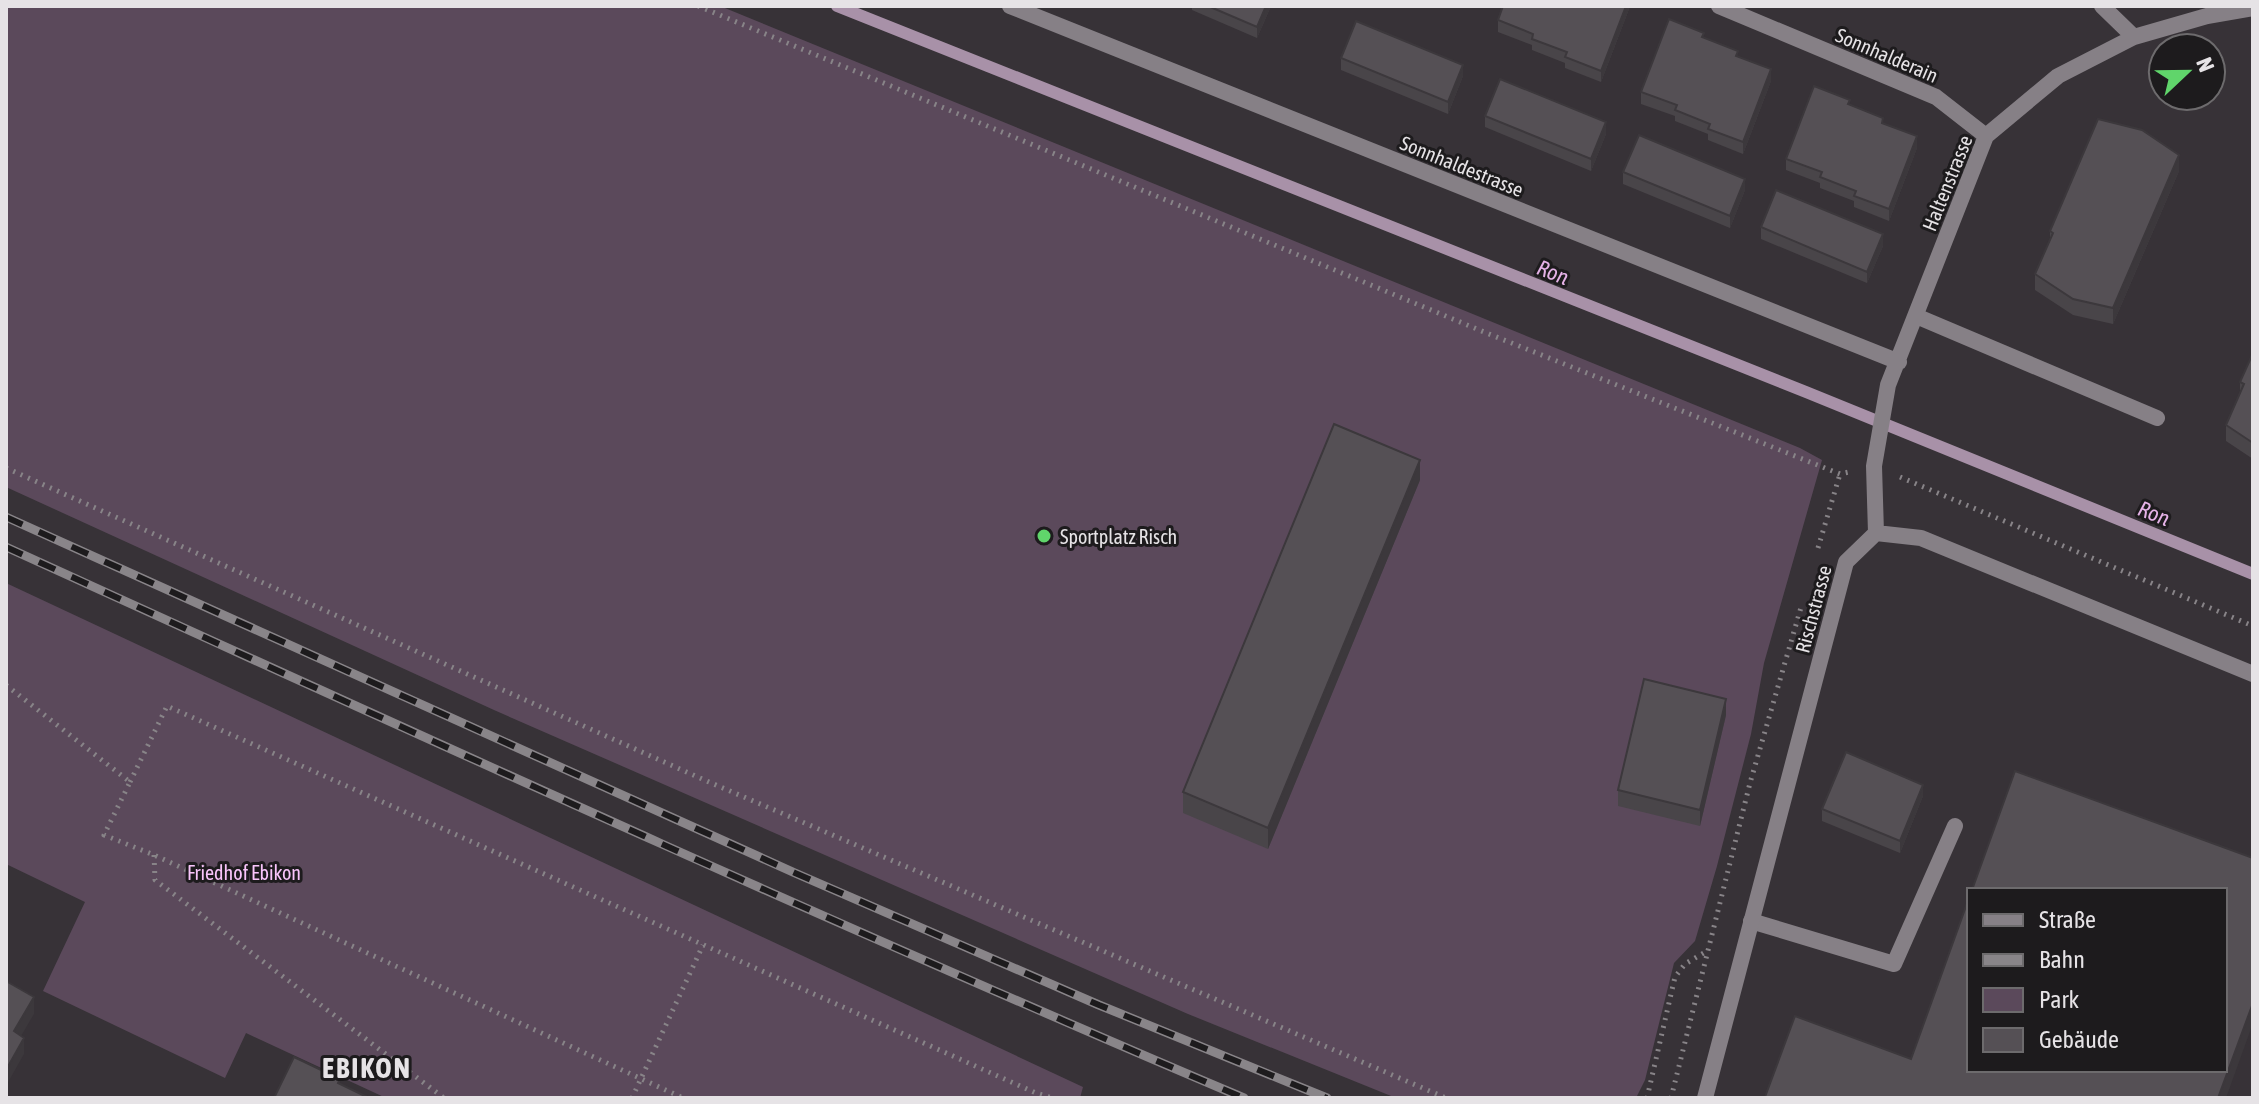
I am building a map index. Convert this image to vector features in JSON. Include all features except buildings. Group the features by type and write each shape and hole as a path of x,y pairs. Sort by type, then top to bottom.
{"street":[{"name":"Sonnhaldestrasse","path":"1010,6 1899,362"},
{"name":"Sonnhalderain","path":"1719,6 1936,97 1986,136"},
{"path":"2102,6 2134,37"},
{"name":"Haltenstrasse","path":"1876,533 1874,466 1888,385 1986,136 2058,76 2134,37 2207,16 2253,8"},
{"path":"1916,316 2157,418"},
{"path":"1876,533 1921,538 2253,674"},
{"name":"Rischstrasse","path":"1705,1098 1846,562 1876,533"},
{"path":"1751,921 1894,964 1955,826"}],"path":[{"path":"698,6 1489,334 1840,474 1874,466 2253,626"},
{"path":"6,468 709,782 1446,1098"},
{"path":"1814,562 1840,474"},
{"path":"1671,1098 1750,783 1806,592"},
{"path":"6,685 130,782"},
{"path":"683,1098 154,855 104,835 167,706 1052,1098"},
{"path":"154,855 155,880 444,1098"},
{"path":"632,1098 703,945"},
{"path":"1647,1098 1675,977 1685,964 1707,951"}],"green space":[{"path":"6,6 720,6 1800,448 1822,460 1764,663 1751,734 1717,866 1695,941 1674,963 1645,1080 1636,1098 1396,1098 1188,1014 494,710 6,487"},
{"name":"Friedhof Ebikon","path":"6,583 1083,1087 1080,1098 386,1098 246,1033 225,1078 43,991 85,902 6,864"}],"waterway":[{"name":"Ron","path":"837,6 1806,392 2253,574"}],"railway":[{"path":"6,517 795,873 1099,1005 1327,1098"},
{"path":"6,547 778,896 1244,1098"}],"place":[{"name":"Sportplatz Risch","path":"1044,536"}],"district":[{"name":"EBIKON","path":"367,1068"}]}
